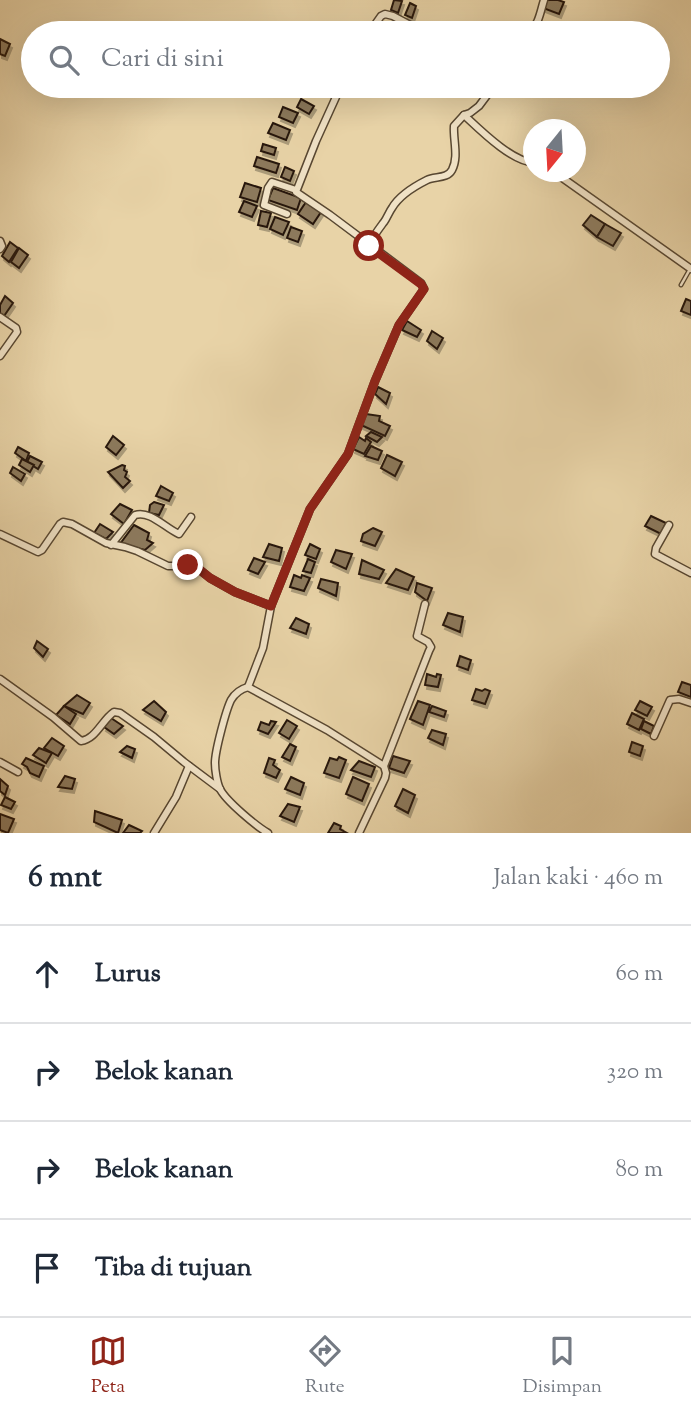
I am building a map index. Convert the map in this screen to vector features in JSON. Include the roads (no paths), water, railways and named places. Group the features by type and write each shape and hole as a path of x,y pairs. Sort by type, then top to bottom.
{"street":[{"path":"538,21 544,0"},
{"path":"377,21 385,14 402,21"},
{"path":"296,190 336,98"},
{"path":"369,246 402,197 428,179 450,173 455,151 454,127 464,115 480,106 486,98"},
{"path":"464,115 493,141 523,161"},
{"path":"220,789 215,760 231,700 237,692 248,687 263,648 271,606 310,509 348,454 399,325 424,289 421,284 296,190 272,182 264,205 287,214"},
{"path":"569,182 691,269"},
{"path":"0,241 0,249"},
{"path":"0,317 16,328 17,332 0,356"},
{"path":"111,545 135,515 147,515 179,534 191,517"},
{"path":"0,534 38,552 60,524 72,524 111,545 137,551 168,566 195,566 235,592 271,606"},
{"path":"669,526 655,554 691,573"},
{"path":"359,833 385,778 384,766 429,652 430,644 417,636 425,604"},
{"path":"0,679 81,741 90,738 108,716 114,712 120,713 220,789 255,824 268,833"},
{"path":"248,687 327,730 384,766"},
{"path":"654,736 670,700 680,699 691,703"},
{"path":"0,762 18,772"},
{"path":"154,833 176,797 189,766"}],"lane":[{"path":"681,285 691,269"}]}
